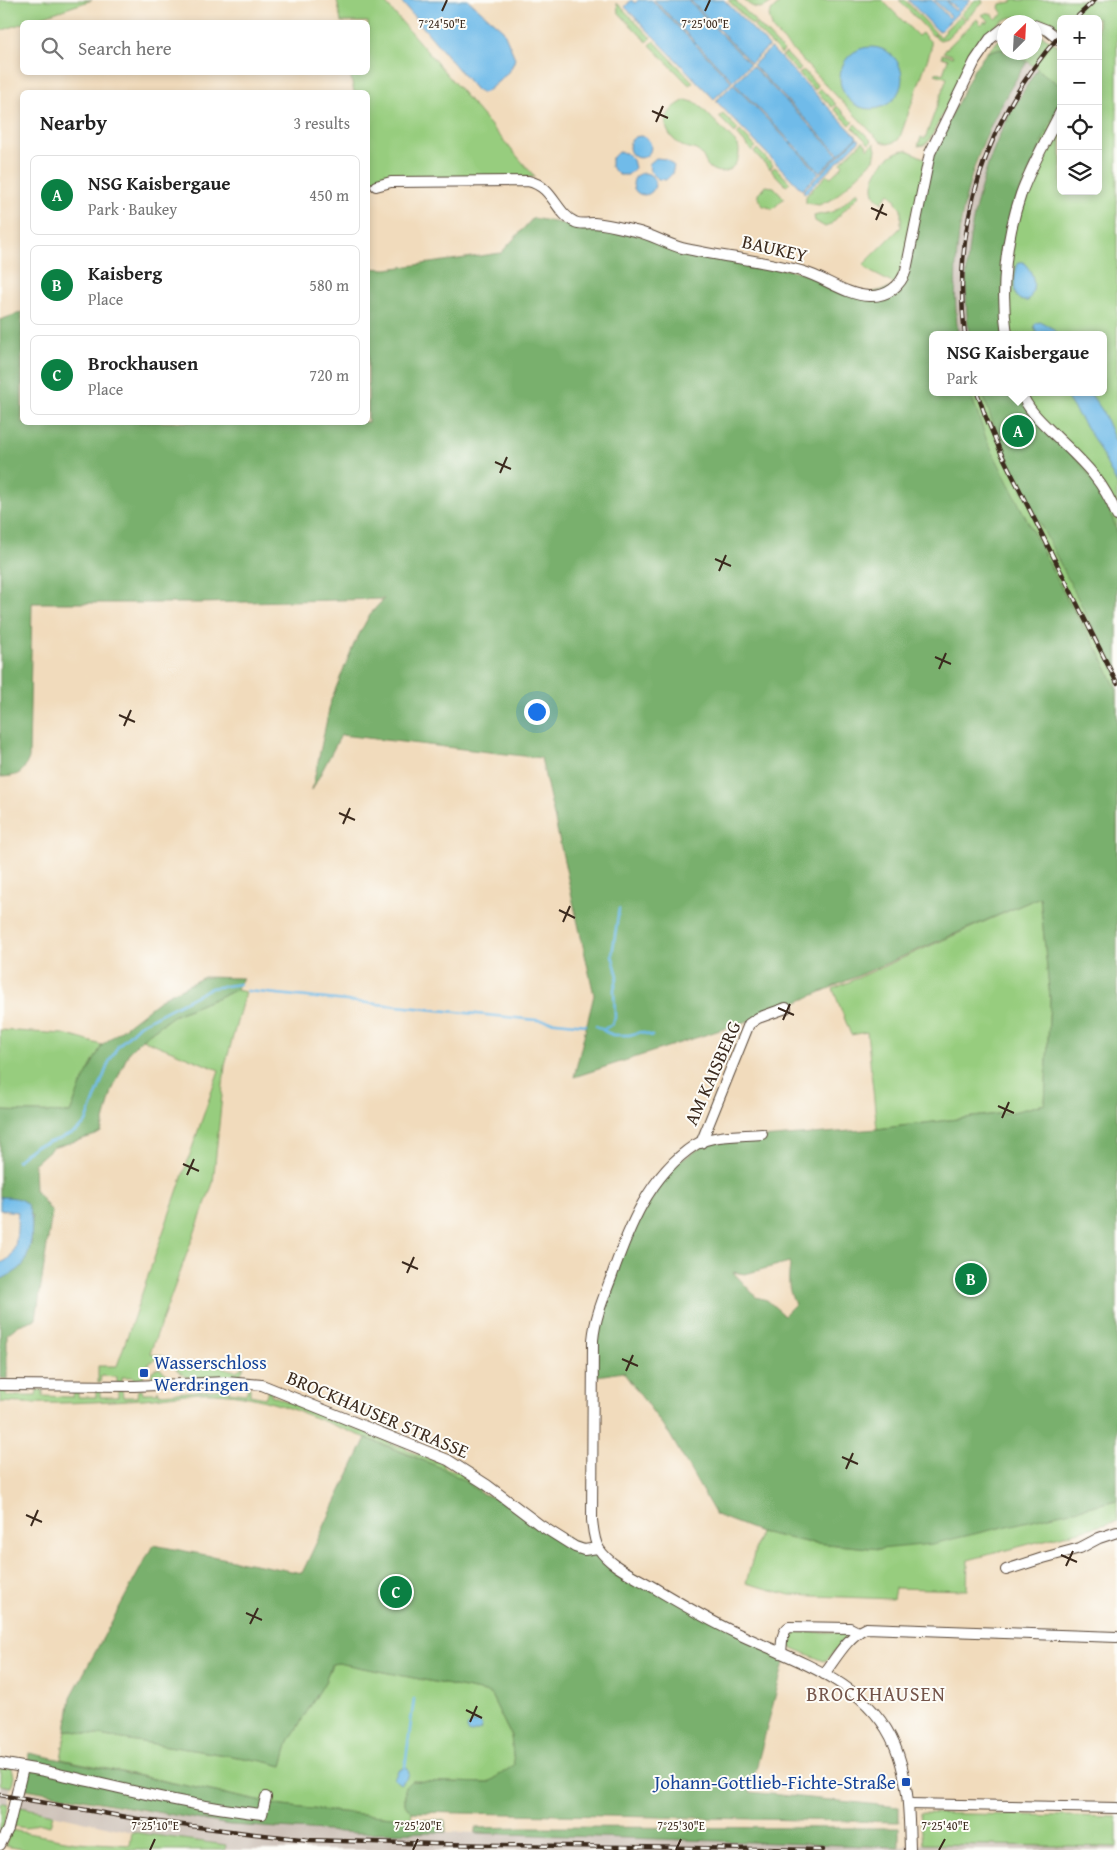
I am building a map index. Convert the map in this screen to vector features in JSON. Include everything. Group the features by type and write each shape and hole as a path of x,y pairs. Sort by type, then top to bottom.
{"street":[{"path":"1042,28 1057,38"},
{"name":"BAUKEY","path":"376,186 391,182 528,181 543,186 570,220 578,224 604,224 636,231 681,247 802,271 856,294 870,296 884,294 898,285 904,276 930,153 975,61 990,39 997,34"},
{"path":"1006,331 1004,314 1006,253 1016,210 1022,193 1057,119"},
{"path":"1022,396 1036,416 1087,466 1102,484 1117,516"},
{"name":"AM KAISBERG","path":"701,1143 749,1024 758,1018 786,1008"},
{"path":"762,1134 711,1139 696,1145 670,1166 647,1196 623,1243 595,1322 593,1340 592,1520 598,1548 607,1558 624,1570 712,1621 824,1674 843,1685 881,1721 894,1744 906,1782 910,1850"},
{"name":"BROCKHAUSER STRASSE","path":"0,1385 168,1385 226,1382 262,1385 448,1460 481,1480 540,1526 575,1547 584,1550 598,1548"},
{"path":"1006,1570 1080,1548 1099,1538 1117,1532"},
{"path":"781,1653 785,1629 789,1627 850,1628 858,1632"},
{"path":"824,1674 858,1632 866,1628 1117,1637"},
{"path":"0,1763 42,1770 186,1803 226,1810 262,1814 266,1797"},
{"path":"0,1845 8,1829 23,1768"},
{"path":"909,1810 1117,1808"}],"shaded area":[{"path":"1027,62 1037,69 1015,103 1008,121 999,135 986,170 975,208 967,265 966,301 969,331 958,331 955,290 956,254 967,194 991,125"},
{"path":"0,1785 11,1787 8,1804 0,1802"},
{"path":"23,1791 230,1825 358,1833 446,1832 899,1847 923,1844 1117,1847 1117,1850 225,1850 226,1845 132,1832 17,1806"}],"green space":[{"path":"0,0 92,0 33,20 20,20 20,24 0,31"},
{"path":"337,0 383,0 535,177 370,180 370,90 354,90 350,75 370,75 370,20 341,20"},
{"path":"728,0 735,0 756,22 752,25"},
{"path":"744,0 774,0 766,6 759,8 752,6"},
{"path":"783,0 882,0 918,36 922,33 931,42 931,49 897,141 888,144 880,141 773,30 769,16 772,10"},
{"path":"899,0 905,0 936,33 933,36"},
{"path":"975,0 982,0 983,3 966,19 961,14"},
{"path":"1013,0 1117,0 1117,857 935,396 946,396 958,400 967,396 1107,396 1107,331 975,331 1039,70 1025,60 1042,60 1042,35 1057,45 1057,195 1102,195 1102,15 1057,15 1057,29 1042,22 1042,15 1002,15 1003,14 999,8 1000,4 1012,2"},
{"path":"617,3 651,38 647,42 618,12"},
{"path":"992,14 997,25 986,35 977,48 929,141 924,145 918,146 921,137 925,139 947,78 935,74 937,72 943,74 948,59 942,57 942,54 953,57 943,52 977,19 981,25 985,21 987,23 989,21 982,15"},
{"path":"960,16 965,20 947,38 940,40 934,36 937,34 941,37 945,30"},
{"path":"757,23 784,51 781,54 754,27"},
{"path":"654,41 693,82 689,85 650,45"},
{"path":"997,42 997,49 987,52"},
{"path":"997,49 997,60 1024,60 1027,62 995,117 980,150 972,176 960,228 957,254 955,281 958,331 929,331 929,396 971,396 987,441 1068,601 1098,650 1117,690 1117,1500 932,1544 880,1549 806,1542 760,1532 716,1515 670,1435 623,1372 597,1376 593,1340 624,1244 671,1167 709,1142 877,1129 1013,1112 1045,1104 1050,998 1040,897 770,1014 574,1077 594,995 541,758 341,735 312,790 331,700 354,644 370,614 384,599 199,603 32,603 29,758 19,774 0,777 0,320 20,313 20,425 370,425 370,268 387,269 501,253 533,218 582,227 592,225 651,238 668,249 801,272 856,296 900,286 933,153 974,69 987,52","holes":["789,1262 789,1286 795,1304 784,1315 767,1300 756,1297 733,1272 745,1274"]},
{"path":"786,53 801,69 798,72 782,56"},
{"path":"1037,69 1057,83 1057,108 1014,205 1004,331 969,331 966,280 972,225 978,198 995,146 1006,121 1008,121 1007,118"},
{"path":"803,70 818,86 815,90 799,74"},
{"path":"820,88 836,104 832,107 817,92"},
{"path":"686,100 697,103 738,145 737,162 729,170 719,172 713,170 699,152 682,146 669,134 666,121 668,115"},
{"path":"837,106 853,122 850,125 834,109"},
{"path":"723,114 738,129 735,133 719,117"},
{"path":"855,124 872,141 869,144 852,127"},
{"path":"740,131 756,147 752,151 737,134"},
{"path":"863,141 868,149 874,143 876,150 874,160 833,199 819,205 806,203 806,196 827,175 831,177 843,165 841,162"},
{"path":"757,149 773,165 770,169 754,152"},
{"path":"907,150 926,159 905,265 894,284 871,272 863,265 901,227 901,208 889,193 882,201 886,204 877,199 873,191 873,182 882,164 898,152"},
{"path":"775,167 790,183 786,186 771,170"},
{"path":"766,186 774,187 784,198 773,209 761,205 762,203 758,198 758,194"},
{"path":"858,191 860,194 830,225 825,227 815,221 814,216 834,211"},
{"path":"983,396 1018,396 1021,403 1083,466 1108,505 1117,531 1117,675 1012,469 998,438"},
{"path":"1040,897 1050,998 1045,1104 1013,1112 877,1129 867,1032 851,1035 833,989"},
{"path":"204,977 243,978 236,990 173,1016 142,1039 129,1052 112,1091 101,1132 52,1148 34,1164 35,1190 52,1212 36,1319 19,1325 7,1334 7,1379 0,1378 0,1278 2,1279 31,1245 32,1215 15,1198 0,1197 0,1111 70,1113 81,1085 102,1045 164,997"},
{"path":"236,990 245,992 225,1066 213,1183 150,1353 166,1357 179,1365 209,1364 236,1371 244,1366 239,1379 189,1379 167,1362 158,1359 145,1368 143,1375 145,1384 134,1384 134,1377 122,1377 122,1383 117,1383 117,1377 101,1376 100,1383 98,1383 98,1366 117,1366 219,1070 142,1039 173,1016"},
{"path":"0,1030 64,1034 102,1045 81,1085 70,1113 0,1111"},
{"path":"159,1368 168,1375 168,1380 154,1381 152,1379 152,1371"},
{"path":"226,1386 229,1386 229,1392 246,1394 248,1388 250,1388 250,1395 265,1398 268,1391 271,1392 271,1395 342,1423 344,1421 361,1431 362,1429 367,1431 367,1433 381,1439 382,1437 388,1440 387,1442 400,1447 401,1445 406,1447 405,1449 419,1455 420,1453 425,1455 425,1457 444,1464 443,1466 455,1472 457,1471 483,1487 479,1492 436,1466 404,1452 304,1414 252,1398 206,1393 90,1402 0,1402 0,1389 6,1389 6,1396 36,1396 37,1390 43,1390 43,1396 73,1397 74,1390 78,1390 78,1397 96,1397 96,1390 100,1390 100,1397 118,1397 118,1390 122,1390 123,1397 137,1397 138,1390 142,1390 143,1393 157,1393 158,1390 159,1394 225,1389"},
{"path":"366,1438 442,1468 481,1493 513,1505 540,1525 592,1550 624,1571 786,1655 750,1792 899,1807 899,1822 412,1812 405,1804 405,1787 411,1781 488,1783 514,1765 511,1736 490,1693 338,1663 332,1664 325,1682 289,1741 282,1766 263,1761 66,1730 71,1697 153,1545 302,1573"},
{"path":"1117,1500 1117,1521 968,1560 967,1590 895,1588 893,1599 790,1595 746,1583 760,1532 806,1542 880,1549 1009,1525"},
{"path":"788,1632 847,1632 848,1634 828,1659 824,1661 790,1647 786,1641"},
{"path":"338,1663 490,1693 511,1736 514,1765 488,1783 411,1781 405,1787 405,1804 412,1812 411,1819 282,1806 61,1759 66,1730 263,1761 282,1766 289,1741 325,1682 332,1664"},
{"path":"29,1753 282,1806 411,1819 445,1820 446,1832 358,1833 230,1825 26,1789"},
{"path":"0,1766 12,1768 14,1777 11,1787 0,1785"},
{"path":"0,1802 8,1804 2,1834 0,1835"},
{"path":"17,1806 53,1814 50,1826 37,1823 26,1828 13,1826"},
{"path":"920,1813 1117,1817 1117,1847 923,1844"},
{"path":"475,1828 899,1828 899,1847 475,1833"},
{"path":"11,1830 76,1842 130,1845 132,1832 226,1845 225,1850 27,1850 5,1846"}],"water":[{"path":"400,0 468,0 503,30 515,58 514,63 504,77 486,92 481,93 476,90"},
{"path":"631,0 635,3 638,0 652,0 732,82 714,99 625,7"},
{"path":"654,0 688,0 750,64 733,81"},
{"path":"690,0 724,0 769,46 751,63"},
{"path":"908,0 932,0 949,18 951,16 934,0 946,0 955,11 957,9 947,0 971,0 940,31"},
{"path":"871,47 883,49 893,56 900,66 902,78 900,90 893,100 883,107 871,109 859,107 849,100 842,90 840,78 842,66 849,56 859,49"},
{"path":"771,48 857,137 839,154 753,65"},
{"path":"752,66 838,155 820,172 734,83"},
{"path":"733,84 819,173 802,190 716,101"},
{"path":"640,136 648,139 651,147 648,155 640,158 632,155 629,147 632,139"},
{"path":"857,138 860,140 805,194 803,191"},
{"path":"618,152 626,153 633,160 635,168 628,175 619,175 611,167 611,159"},
{"path":"656,158 666,159 674,166 672,174 666,180 658,179 650,171 649,164"},
{"path":"644,173 652,176 655,184 652,192 644,195 636,192 633,184 636,176"},
{"path":"1019,262 1023,262 1027,266 1032,276 1034,286 1028,301 1019,299 1015,294 1016,269"},
{"path":"1040,322 1055,331 1036,331 1034,326"},
{"path":"1066,396 1092,396 1102,410 1117,445 1117,484 1095,441"},
{"path":"0,1197 15,1198 23,1201 27,1205 32,1221 31,1240 24,1263 17,1271 2,1279 0,1278 0,1263 11,1255 14,1249 18,1212 0,1210"},
{"path":"475,1722 479,1722 482,1726 480,1730 472,1733 468,1732 467,1728"},
{"path":"405,1767 408,1768 409,1774 400,1784 394,1779 398,1771"}],"waterway":[{"path":"596,1026 603,1030 612,1024 615,1018 614,989 618,976 612,955 619,909"},
{"path":"17,1161 33,1147 56,1140 82,1127 86,1122 109,1062 118,1046 139,1025 211,988 240,984"},
{"path":"247,991 586,1025"},
{"path":"604,1031 613,1035 629,1035 641,1032 652,1036"},
{"path":"405,1767 414,1699"}],"railway":[{"path":"1079,15 1095,0"},
{"path":"965,331 962,294 964,253 970,213 980,174 994,136 1013,100 1035,66 1057,39"},
{"path":"978,396 1001,453 1117,683"},
{"path":"0,1795 143,1820 310,1840 435,1844 823,1850"}],"place":[{"name":"NSG Kaisbergaue","path":"1018,431"},
{"name":"Kaisberg","path":"971,1279"},
{"name":"Wasserschloss Werdringen","path":"144,1373"},
{"name":"Brockhausen","path":"396,1592"},
{"name":"Johann-Gottlieb-Fichte-Straße","path":"906,1782"}],"district":[{"name":"BROCKHAUSEN","path":"876,1694"}]}
